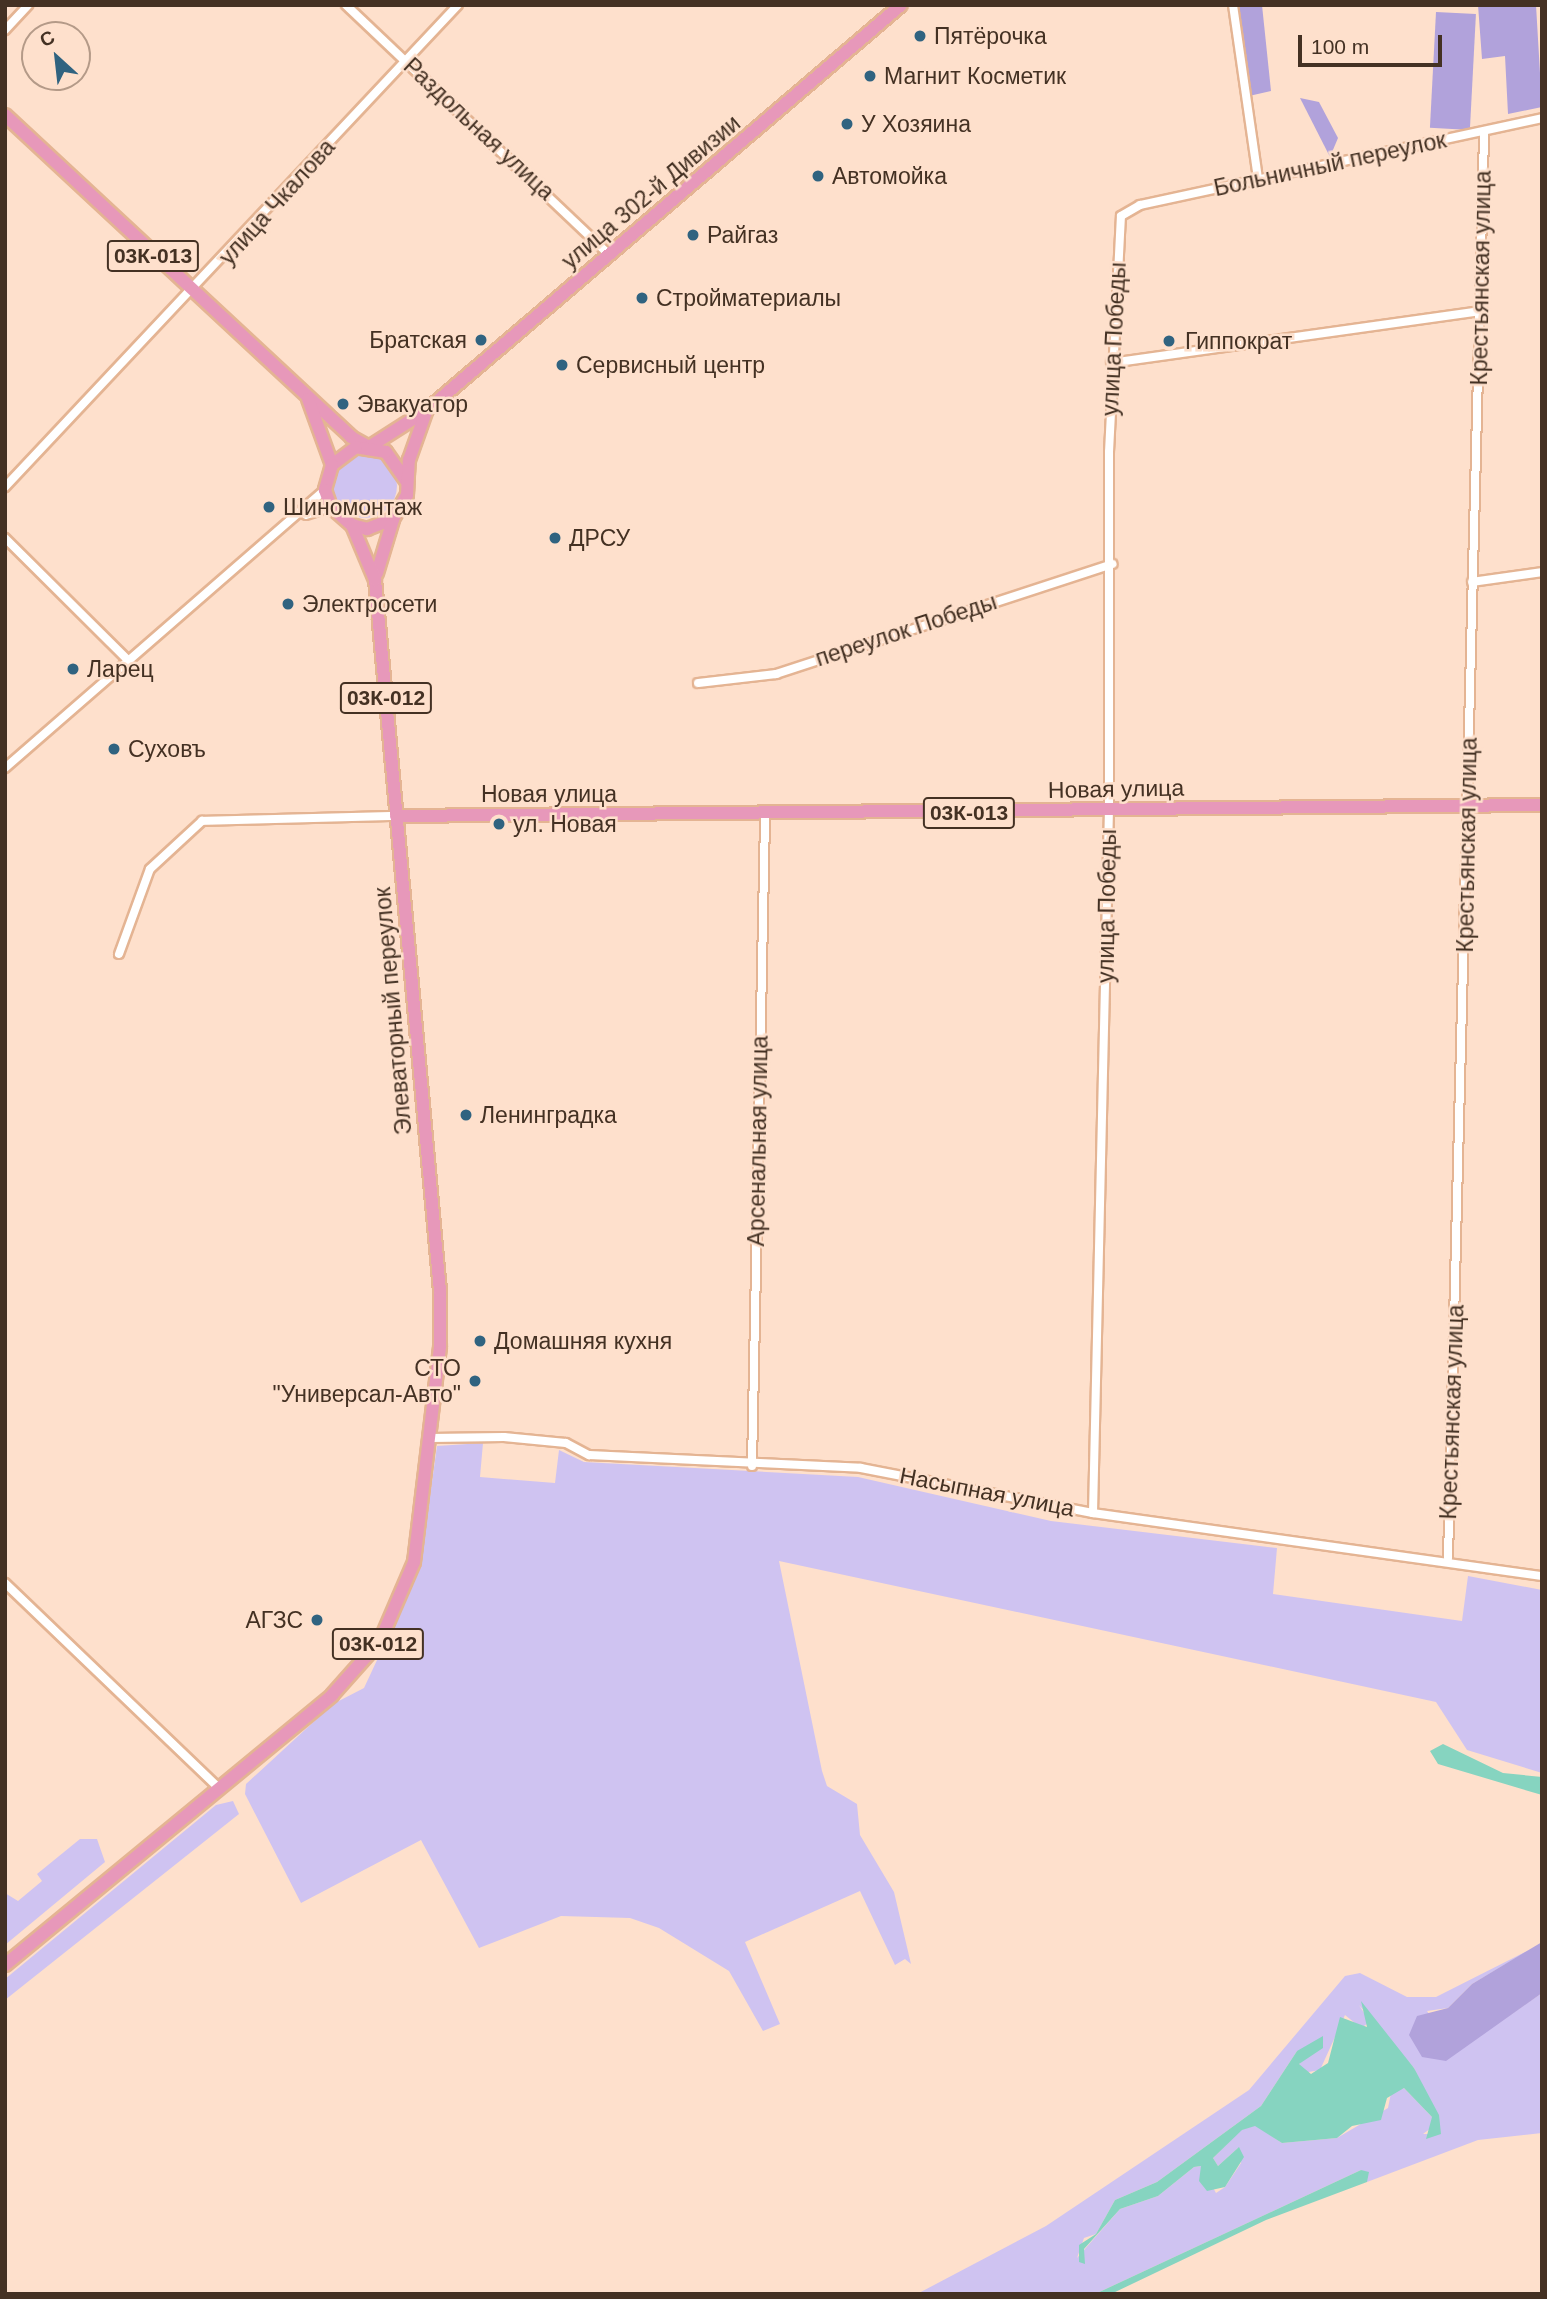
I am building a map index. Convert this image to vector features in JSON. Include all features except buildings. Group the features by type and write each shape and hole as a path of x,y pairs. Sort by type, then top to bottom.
{"main road":[{"name":"улица 302-й Дивизии","path":"369,447 427,410 901,5"},
{"name":"03К-013","path":"5,115 193,293 305,393 369,447 397,460 407,482"},
{"name":"03К-013","path":"305,393 332,465"},
{"path":"369,447 356,447 332,465 326,490 331,507 352,525 367,528 393,519 407,482 427,410"},
{"name":"Элеваторный переулок","path":"375,580 393,519"},
{"name":"Элеваторный переулок","path":"352,525 375,580 440,1291 430,1438"},
{"name":"Новая улица","path":"396,816 765,816 1542,805"},
{"name":"03К-012","path":"5,1965 332,1695 380,1641 414,1562 430,1438"}],"street":[{"path":"5,30 29,5"},
{"name":"Раздольная улица","path":"346,5 609,255"},
{"name":"улица Чкалова","path":"5,487 193,293 458,5"},
{"path":"1233,5 1258,180"},
{"name":"Больничный переулок","path":"1121,216 1140,205 1542,118"},
{"name":"Крестьянская улица","path":"1448,1558 1472,582 1482,312 1484,132"},
{"name":"улица Победы","path":"1093,1513 1113,564 1111,363 1121,216"},
{"path":"1111,363 1482,312"},
{"path":"5,768 303,515 326,490"},
{"path":"303,515 331,507"},
{"path":"5,538 129,661"},
{"name":"переулок Победы","path":"698,683 776,674 1113,564"},
{"path":"1472,582 1542,572"},
{"path":"119,954 150,869 202,821 396,816"},
{"name":"Арсенальная улица","path":"752,1466 765,816"},
{"name":"Насыпная улица","path":"430,1438 505,1437 566,1443 589,1454 752,1466 861,1468 1093,1513 1448,1558 1542,1576"},
{"path":"5,1583 220,1789"}],"shaded area":[{"path":"1234,5 1262,5 1271,91 1249,96"},
{"path":"1478,5 1536,5 1542,107 1508,114 1505,56 1482,59"},
{"path":"1436,12 1476,14 1470,130 1430,128"},
{"path":"1300,98 1319,102 1338,138 1330,157"},
{"path":"365,454 377,456 388,463 395,474 395,498 388,509 377,516 365,518 353,516 342,509 335,498 333,486 335,474 342,463 353,456"},
{"path":"483,1443 480,1477 555,1483 559,1450 584,1462 858,1477 1051,1521 1277,1548 1273,1594 1462,1621 1468,1576 1542,1590 1542,1773 1467,1750 1436,1702 779,1561 822,1771 827,1786 857,1804 860,1835 894,1892 911,1964 905,1959 895,1965 860,1891 745,1942 780,2024 763,2031 729,1971 659,1928 630,1918 561,1916 479,1948 421,1840 301,1903 245,1794 246,1784 333,1704 364,1688 420,1568 437,1446"},
{"path":"233,1801 239,1814 5,2000 5,1979 216,1805"},
{"path":"80,1839 97,1839 105,1862 5,1945 5,1893 18,1901 42,1881 37,1874"},
{"path":"1542,1942 1542,1993 1446,2061 1422,2057 1409,2035 1417,2016 1448,2008 1472,1984"},
{"path":"1531,1949 1472,1984 1448,2008 1427,2011 1456,2052 1542,1993 1542,2133 1478,2140 1367,2182 1361,2170 1095,2294 917,2294 1046,2226 1249,2090 1345,1976 1360,1973 1407,1997 1436,1997","holes":["1359,2005 1414,2068 1441,2134 1423,2134 1435,2125 1432,2117 1404,2088 1391,2093 1388,2108 1337,2138 1282,2143 1255,2125 1241,2130 1213,2158 1218,2166 1238,2148 1241,2163 1225,2187 1216,2193 1201,2166 1194,2167 1158,2196 1120,2209 1077,2258 1084,2238 1096,2234 1115,2200 1157,2182 1261,2106 1297,2051 1310,2053 1299,2064 1303,2073 1320,2070 1345,2015 1361,2028 1370,2022"]}],"water":[{"path":"1443,1744 1503,1773 1542,1777 1542,1795 1438,1764 1430,1751"},
{"path":"1361,2001 1414,2068 1439,2115 1441,2134 1426,2139 1432,2117 1404,2088 1387,2098 1381,2120 1352,2126 1337,2138 1282,2143 1255,2126 1242,2130 1213,2158 1218,2166 1239,2147 1244,2157 1225,2187 1207,2191 1199,2181 1201,2166 1194,2167 1158,2196 1120,2209 1084,2249 1085,2264 1079,2262 1079,2245 1096,2234 1115,2200 1157,2182 1261,2106 1297,2051 1323,2036 1323,2048 1299,2064 1311,2074 1328,2063 1340,2017 1367,2027"},
{"path":"1361,2170 1369,2172 1367,2182 1266,2220 1111,2294 1095,2294"}],"place":[{"name":"Пятёрочка","path":"920,36"},
{"name":"Магнит Косметик","path":"870,76"},
{"name":"У Хозяина","path":"847,124"},
{"name":"Автомойка","path":"818,176"},
{"name":"Райгаз","path":"693,235"},
{"name":"Стройматериалы","path":"642,298"},
{"name":"Братская","path":"481,340"},
{"name":"Гиппократ","path":"1169,341"},
{"name":"Сервисный центр","path":"562,365"},
{"name":"Эвакуатор","path":"343,404"},
{"name":"Шиномонтаж","path":"269,507"},
{"name":"ДРСУ","path":"555,538"},
{"name":"Электросети","path":"288,604"},
{"name":"Ларец","path":"73,669"},
{"name":"Суховъ","path":"114,749"},
{"name":"ул. Новая","path":"499,824"},
{"name":"Ленинградка","path":"466,1115"},
{"name":"Домашняя кухня","path":"480,1341"},
{"name":"СТО \"Универсал-Авто\"","path":"475,1381"},
{"name":"АГЗС","path":"317,1620"}]}
